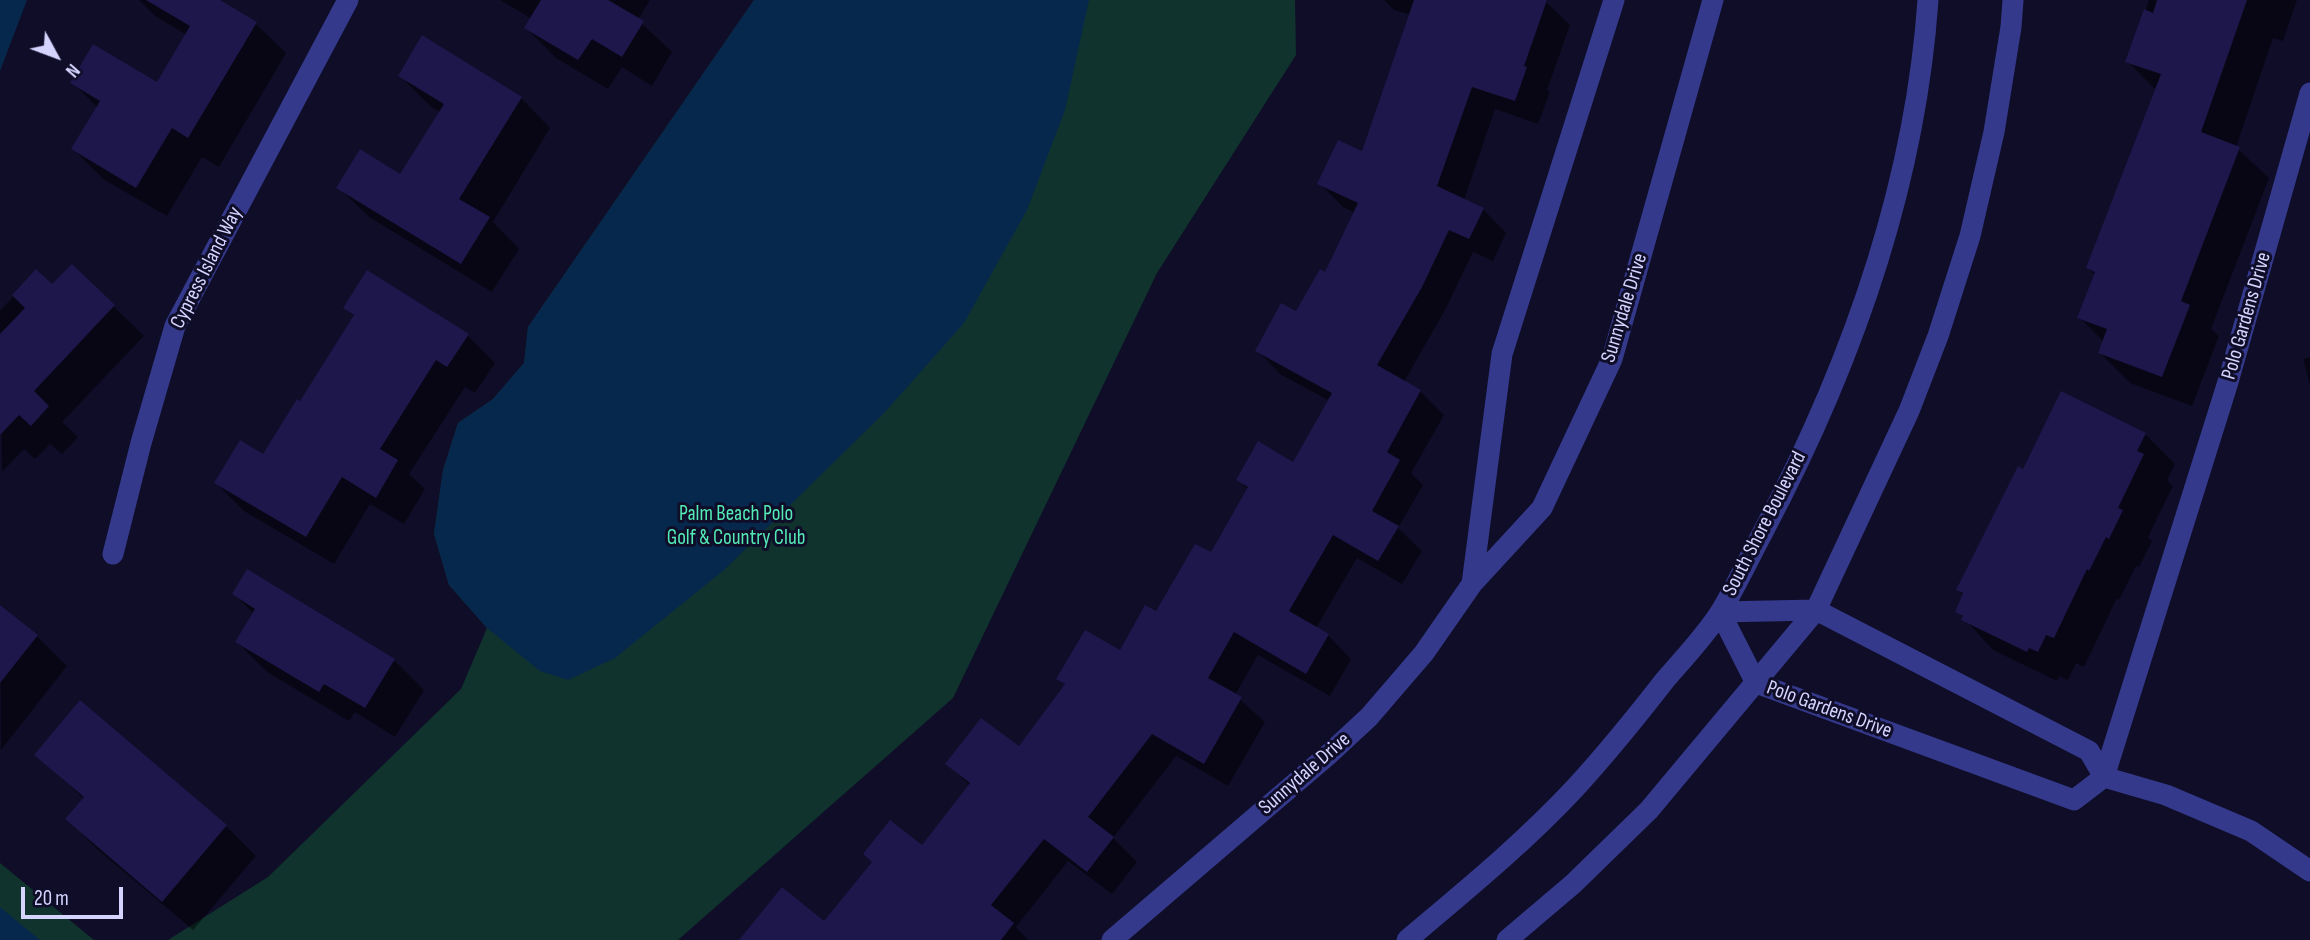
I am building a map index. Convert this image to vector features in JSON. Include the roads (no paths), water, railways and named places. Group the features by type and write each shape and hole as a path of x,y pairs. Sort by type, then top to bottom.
{"street":[{"name":"Cypress Island Way","path":"113,554 141,443 175,326 348,0"},
{"name":"Sunnydale Drive","path":"1472,584 1502,354 1614,0"},
{"name":"Sunnydale Drive","path":"1112,940 1369,717 1424,653 1472,584 1542,508 1612,359 1713,0"},
{"name":"South Shore Boulevard","path":"1408,940 1502,860 1575,787 1720,612 1794,471 1827,401 1855,329 1887,230 1910,130 1928,0"},
{"path":"1507,940 1573,884 1649,810 1816,610 1909,411 1938,336 1970,236 1994,132 2013,0"},
{"name":"Polo Gardens Drive","path":"1720,612 1756,683 2074,800 2104,777 2228,382 2310,93"},
{"path":"1720,612 1816,610 2089,751 2104,777 2166,795 2251,831 2310,871"}],"water":[{"path":"0,0 27,0 0,71"},
{"path":"754,0 1089,0 1065,110 1027,210 964,323 885,412 724,570 615,658 568,680 540,671 487,628 449,585 434,534 443,470 458,423 493,399 524,363 528,327"},
{"path":"0,907 40,940 0,940"}],"park label":[{"name":"Palm Beach Polo Golf & Country Club","path":"736,527"}]}
